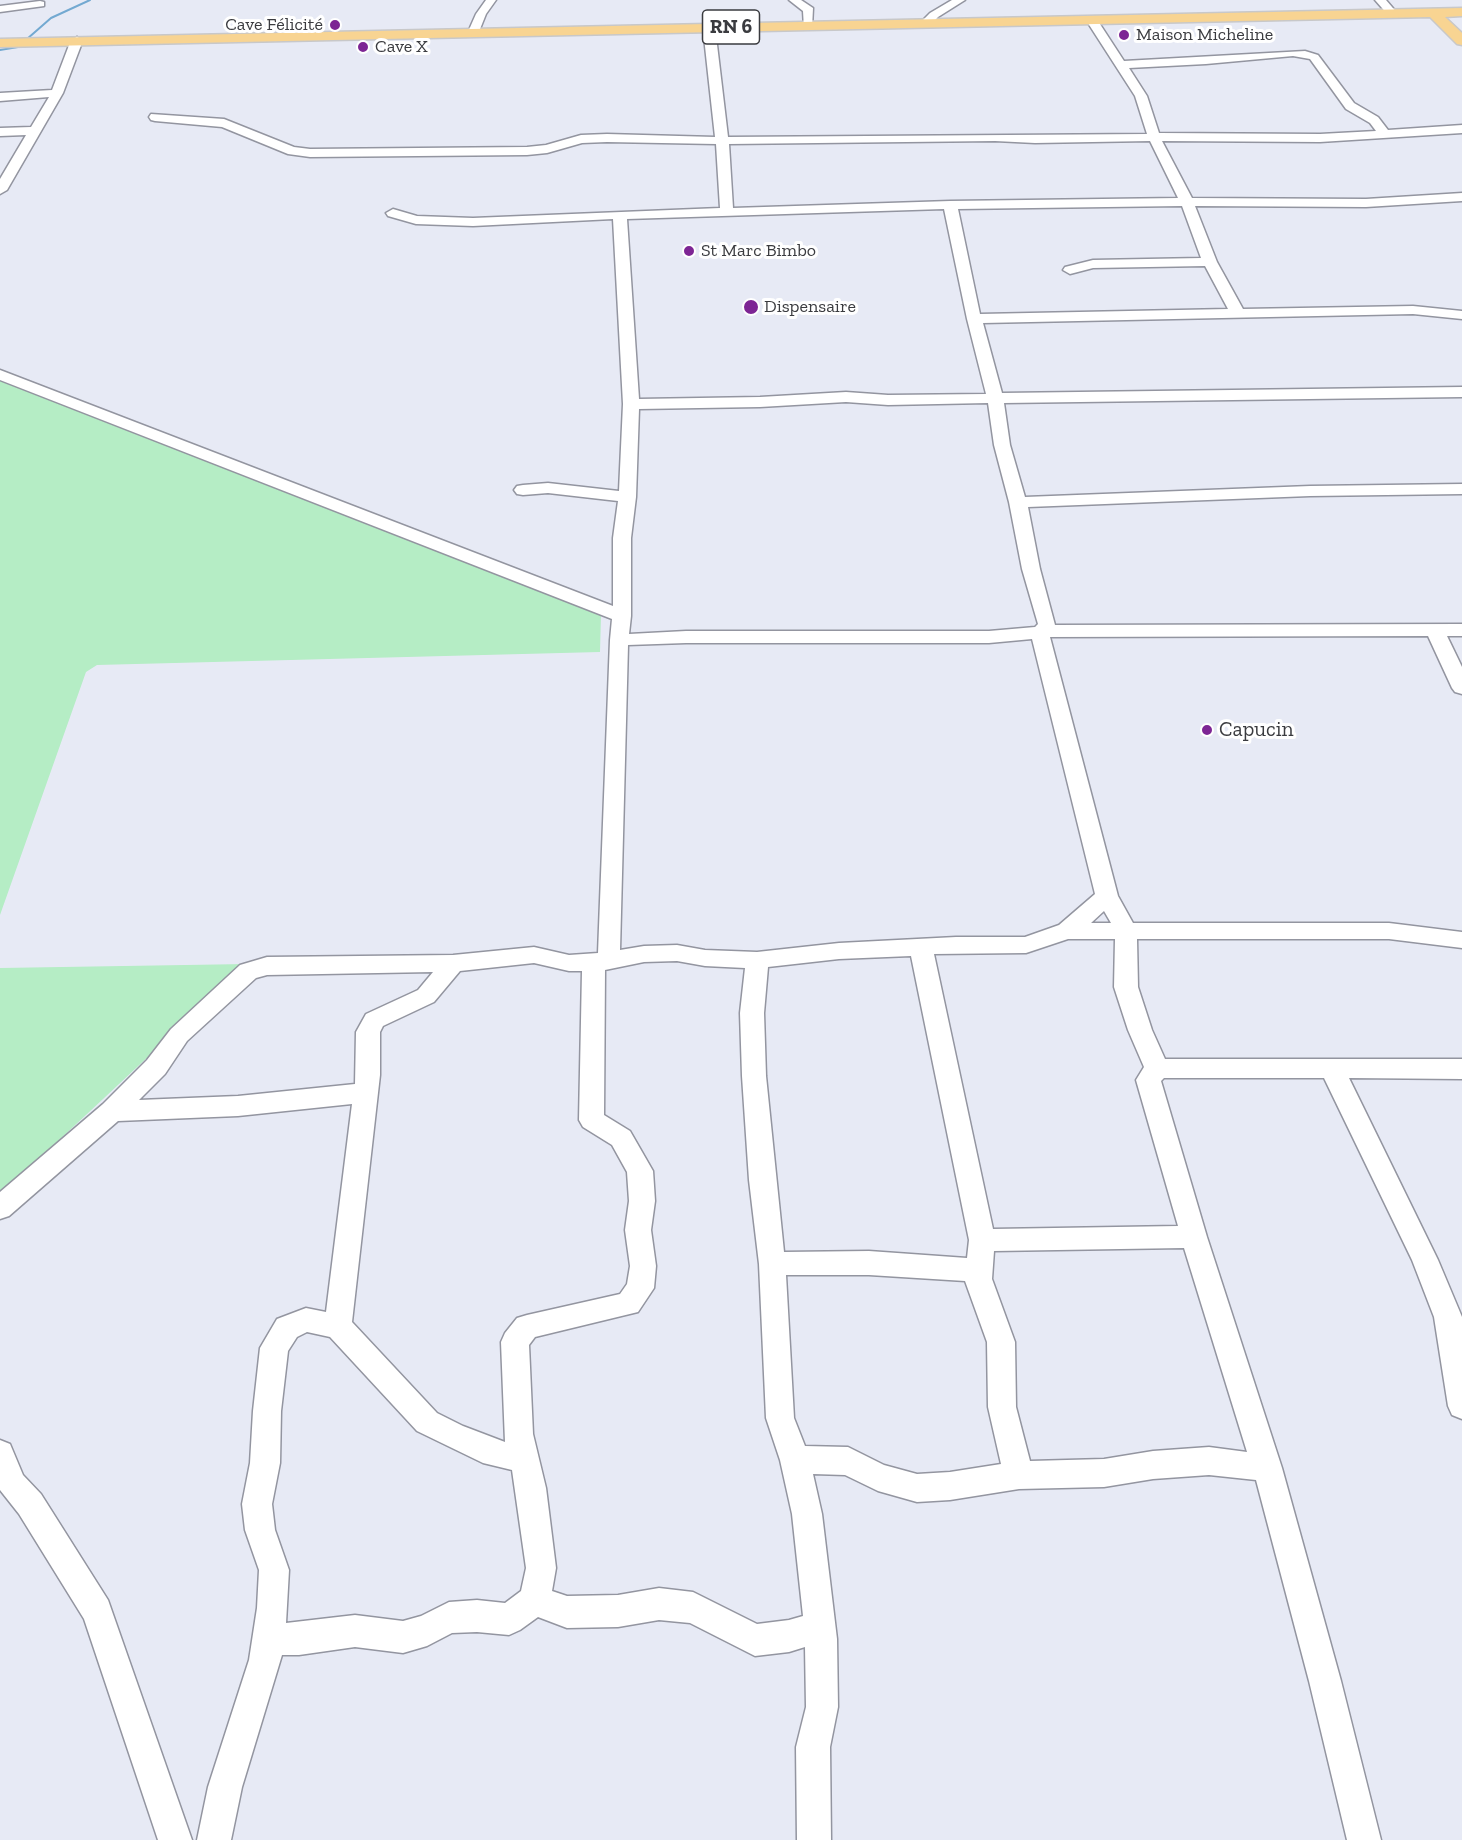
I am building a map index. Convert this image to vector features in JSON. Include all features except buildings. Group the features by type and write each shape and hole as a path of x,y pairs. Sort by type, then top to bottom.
{"main road":[{"path":"1433,12 1462,41"},
{"name":"RN 6","path":"0,43 1462,12"}],"street":[{"path":"474,32 490,0"},
{"path":"794,0 812,8 808,26"},
{"path":"925,24 934,15 960,0"},
{"path":"1380,0 1393,14"},
{"path":"0,9 40,4"},
{"path":"1092,20 1141,96 1155,139 1187,202 1210,261 1238,314"},
{"path":"709,28 722,141 727,212"},
{"path":"0,190 7,165 34,131 57,93 77,40"},
{"path":"1120,64 1206,61 1293,52 1305,54 1318,61 1350,106 1374,120 1384,133"},
{"path":"0,97 57,93"},
{"path":"203,106 208,121"},
{"path":"155,117 208,121 235,126 292,151 310,153 527,151 581,139 607,138 722,141 768,138 868,140 995,136 1035,139 1155,139 1243,135 1320,138 1462,129"},
{"path":"0,132 34,131"},
{"path":"393,213 416,220 474,222 620,214 950,205 1187,202 1366,203 1462,197"},
{"path":"950,205 974,319 995,396 1002,445 1018,502 1031,569 1047,624 1040,634 1107,896 1126,930 1126,987 1140,1030 1157,1068"},
{"path":"268,1639 299,1639 355,1631 403,1637 427,1630 449,1618 477,1616 509,1619 535,1600 541,1568 531,1488 518,1434 515,1342 527,1327 628,1304 640,1288 644,1266 638,1230 642,1201 640,1171 621,1137 592,1120 592,1009 608,942 619,640 622,616 622,538 627,497 631,404 620,214"},
{"path":"1070,270 1093,264 1210,261"},
{"path":"974,319 1413,310 1462,315"},
{"path":"0,375 622,616"},
{"path":"631,404 846,398 888,400 995,396 1404,390 1462,392"},
{"path":"524,490 548,488 627,497"},
{"path":"1018,502 1310,491 1462,489"},
{"path":"619,640 687,637 989,637 1067,630 1462,630"},
{"path":"1435,630 1462,688"},
{"path":"1067,931 1107,896"},
{"path":"0,1208 112,1111 156,1067 179,1035 248,971 267,966 453,963 534,955 569,963 602,961 644,954 677,953 705,958 757,960 839,951 921,949 956,945 1026,945 1067,931 1389,931 1462,940"},
{"path":"921,949 982,1240 978,1279 1001,1341 1002,1407 1019,1475"},
{"path":"757,960 752,1013 754,1076 762,1180 772,1264 780,1418 795,1460 807,1514 820,1627 822,1707 813,1747 814,1840"},
{"path":"338,1326 366,1094 368,1032 374,1020 426,996 453,963"},
{"path":"1157,1068 1462,1070"},
{"path":"1157,1068 1148,1080 1194,1237 1267,1468 1325,1681 1364,1840"},
{"path":"1332,1069 1425,1260 1448,1317 1462,1406"},
{"path":"112,1111 238,1106 366,1094"},
{"path":"982,1240 1194,1237"},
{"path":"772,1264 869,1263 979,1270"},
{"path":"214,1840 225,1787 265,1660 273,1608 274,1570 260,1530 256,1504 264,1463 274,1348 287,1328 306,1320 338,1326 427,1422 493,1453 524,1459"},
{"path":"0,1454 12,1484 30,1504 97,1611 175,1840"},
{"path":"795,1460 848,1461 878,1478 917,1488 950,1486 1019,1475 1104,1473 1153,1465 1209,1461 1267,1468"},
{"path":"535,1600 567,1612 618,1611 659,1604 693,1608 756,1640 789,1636 820,1627"}],"green space":[{"path":"0,380 601,614 600,652 97,665 86,672 0,915"},
{"path":"247,964 87,1114 0,1195 0,968"}],"waterway":[{"path":"27,39 51,18 90,0"},
{"path":"0,50 18,47 22,44"}],"place":[{"name":"Cave Félicité","path":"335,25"},
{"name":"Maison Micheline","path":"1124,35"},
{"name":"Cave X","path":"363,47"},
{"name":"St Marc Bimbo","path":"689,251"},
{"name":"Dispensaire","path":"751,307"},
{"name":"Capucin","path":"1207,730"}]}
